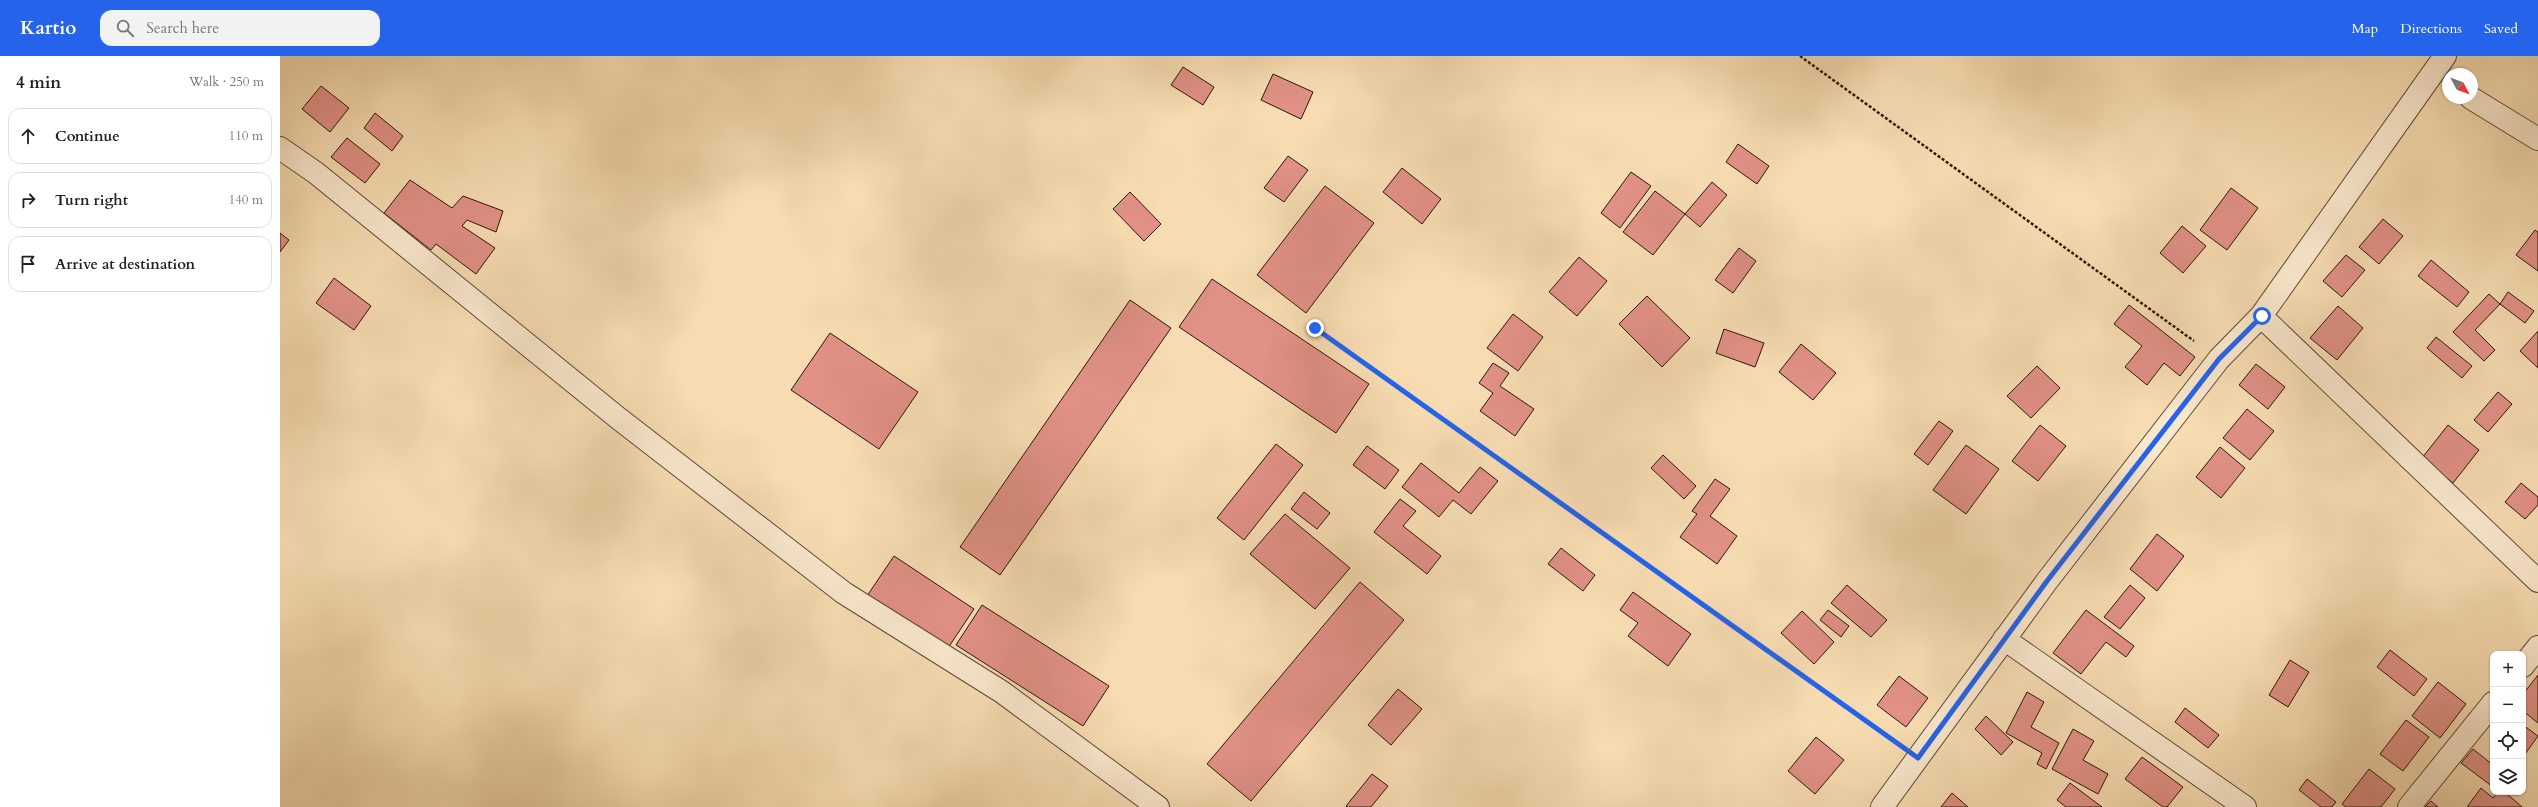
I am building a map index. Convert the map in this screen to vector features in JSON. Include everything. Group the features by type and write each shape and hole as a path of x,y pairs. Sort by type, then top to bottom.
{"street":[{"path":"1882,807 2004,639 2219,359 2262,316 2440,79 2445,56"},
{"path":"2478,102 2538,139"},
{"path":"280,148 316,173 618,418 844,593 1002,692 1158,807"},
{"path":"2262,316 2538,581"},
{"path":"2004,639 2245,807"},
{"path":"2526,662 2538,647"},
{"path":"2409,807 2490,707"}],"path":[{"path":"1800,56 2219,359"},
{"path":"1315,328 1918,758"}],"building":[{"path":"1183,67 1214,87 1203,105 1171,85"},
{"path":"1273,74 1313,92 1301,119 1261,100"},
{"path":"321,86 349,108 330,132 302,109"},
{"path":"375,113 403,136 392,151 364,128"},
{"path":"347,138 380,164 365,183 331,157"},
{"path":"1738,144 1769,166 1757,184 1726,162"},
{"path":"1288,156 1308,170 1284,202 1264,188"},
{"path":"1402,168 1441,199 1422,224 1383,192"},
{"path":"1631,172 1651,186 1620,228 1601,213"},
{"path":"410,180 452,208 463,196 503,211 496,232 467,220 462,226 495,248 476,274 436,244 431,250 384,213"},
{"path":"1712,182 1727,195 1700,227 1685,214"},
{"path":"1325,186 1374,223 1306,313 1257,275"},
{"path":"2231,188 2258,208 2227,250 2200,230"},
{"path":"1655,191 1685,214 1653,255 1623,232"},
{"path":"1130,192 1161,224 1144,241 1113,209"},
{"path":"2383,219 2403,236 2379,264 2359,247"},
{"path":"2182,226 2206,246 2183,273 2160,253"},
{"path":"2535,230 2538,232 2538,271 2516,255"},
{"path":"280,233 289,240 280,252"},
{"path":"1739,248 1756,261 1733,293 1715,280"},
{"path":"2346,255 2365,270 2342,297 2323,281"},
{"path":"1579,257 1607,281 1577,316 1549,292"},
{"path":"2431,260 2469,292 2457,307 2418,276"},
{"path":"334,278 371,306 354,330 316,303"},
{"path":"1212,279 1369,384 1336,433 1179,327"},
{"path":"2508,292 2534,311 2525,323 2500,304"},
{"path":"2489,294 2500,304 2475,330 2495,350 2484,361 2453,332"},
{"path":"1647,296 1690,338 1662,367 1619,324"},
{"path":"1130,300 1171,328 1000,575 960,547"},
{"path":"2129,305 2195,357 2180,376 2164,363 2147,385 2125,367 2142,346 2114,324"},
{"path":"2338,306 2363,328 2337,360 2310,338"},
{"path":"1513,314 1543,337 1518,371 1487,348"},
{"path":"1724,329 1764,343 1755,367 1716,353"},
{"path":"2538,331 2538,368 2520,351"},
{"path":"830,333 918,392 879,449 791,390"},
{"path":"2436,337 2472,366 2462,378 2427,348"},
{"path":"1801,344 1836,373 1813,400 1779,372"},
{"path":"1493,363 1509,373 1500,386 1534,409 1515,436 1480,411 1493,393 1479,383"},
{"path":"2256,364 2285,387 2268,409 2239,385"},
{"path":"2037,366 2060,388 2031,418 2007,396"},
{"path":"2498,392 2512,404 2488,432 2474,420"},
{"path":"2247,409 2274,431 2250,460 2223,438"},
{"path":"1939,421 1953,431 1928,465 1914,454"},
{"path":"2040,425 2066,446 2038,481 2012,461"},
{"path":"2448,425 2479,450 2453,483 2422,458"},
{"path":"1276,444 1303,465 1244,540 1217,518"},
{"path":"1966,445 1999,469 1966,514 1933,490"},
{"path":"1367,446 1399,470 1385,489 1353,465"},
{"path":"2220,447 2245,468 2221,498 2196,477"},
{"path":"1663,455 1696,486 1684,499 1651,468"},
{"path":"1421,463 1459,493 1480,467 1498,481 1471,514 1453,500 1439,517 1402,487"},
{"path":"1715,479 1730,489 1710,516 1737,536 1717,564 1680,537 1697,514 1692,511"},
{"path":"2521,483 2538,497 2538,505 2525,519 2505,502"},
{"path":"1304,492 1330,513 1317,529 1291,509"},
{"path":"1400,499 1416,511 1403,526 1441,556 1427,574 1374,532"},
{"path":"1285,514 1350,568 1315,609 1250,554"},
{"path":"2157,534 2184,556 2157,591 2130,569"},
{"path":"1561,548 1595,575 1583,591 1548,564"},
{"path":"894,556 974,609 948,648 867,596"},
{"path":"1360,582 1404,620 1251,801 1207,764"},
{"path":"1847,585 1887,620 1871,637 1831,603"},
{"path":"2130,585 2145,598 2120,629 2104,617"},
{"path":"1633,592 1691,634 1668,666 1628,636 1638,623 1620,610"},
{"path":"982,605 1109,686 1083,726 956,645"},
{"path":"1828,610 1849,626 1841,637 1820,620"},
{"path":"2086,610 2134,646 2126,657 2106,642 2081,674 2053,653"},
{"path":"1802,611 1834,642 1814,664 1781,633"},
{"path":"2390,650 2427,679 2414,696 2377,667"},
{"path":"2290,660 2309,672 2288,707 2269,695"},
{"path":"2538,675 2538,723 2526,713 2526,690"},
{"path":"1899,676 1928,698 1906,727 1877,705"},
{"path":"2438,682 2466,704 2440,738 2412,716"},
{"path":"1398,689 1422,709 1391,745 1368,725"},
{"path":"2027,692 2044,702 2031,727 2059,743 2046,769 2037,764 2042,753 2006,733"},
{"path":"2185,708 2219,735 2208,748 2175,722"},
{"path":"1986,716 2013,742 2001,755 1975,729"},
{"path":"2406,720 2429,737 2403,771 2380,754"},
{"path":"2526,727 2538,736 2526,753"},
{"path":"2073,729 2094,741 2083,760 2108,774 2098,794 2052,769"},
{"path":"1816,737 1844,760 1815,794 1788,771"},
{"path":"2473,749 2490,763 2490,785 2461,763"},
{"path":"2142,757 2183,787 2167,807 2163,807 2125,779"},
{"path":"2369,769 2395,789 2381,807 2346,807 2342,804"},
{"path":"1372,774 1388,786 1371,807 1346,806"},
{"path":"2307,779 2336,802 2332,807 2321,807 2299,790"},
{"path":"2070,783 2102,807 2066,807 2057,800"},
{"path":"2481,788 2493,798 2496,795 2508,795 2522,807 2467,807"},
{"path":"1952,793 1968,807 1941,807"},
{"path":"2431,801 2438,807 2425,807"}],"route":[{"path":"1315,328 1918,758 2047,581 2219,359 2262,316"}]}
